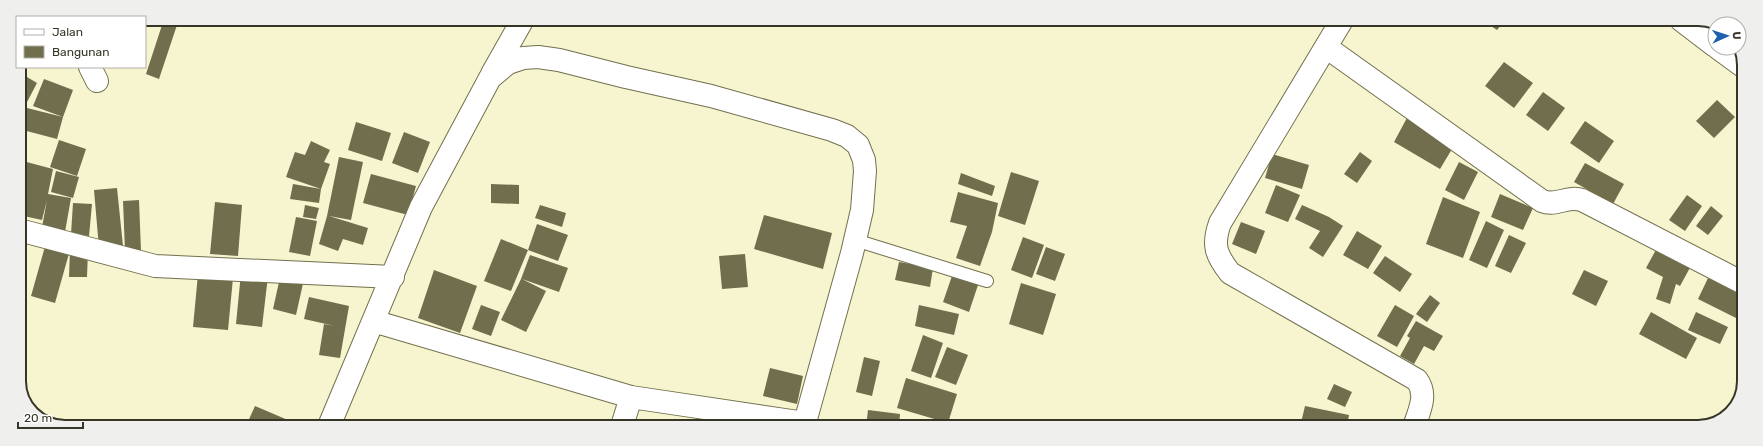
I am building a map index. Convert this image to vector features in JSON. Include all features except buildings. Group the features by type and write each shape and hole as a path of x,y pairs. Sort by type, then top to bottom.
{"street":[{"path":"332,420 393,277 421,207 519,26"},
{"path":"1338,26 1220,224 1215,239 1217,252 1218,256 1230,273 1417,380 1422,388 1423,394 1416,420"},
{"path":"1688,26 1707,40"},
{"path":"1326,47 1542,201 1549,204 1574,197 1582,200 1737,280"},
{"path":"1728,56 1737,63"},
{"path":"490,78 508,63 523,58 538,57 559,60 711,96 832,130 847,136 858,145 865,165 862,210 805,420"},
{"path":"26,232 155,266 393,277"},
{"path":"373,321 631,397 773,420"},
{"path":"624,420 631,397"}],"lane":[{"path":"855,240 987,281"}]}
